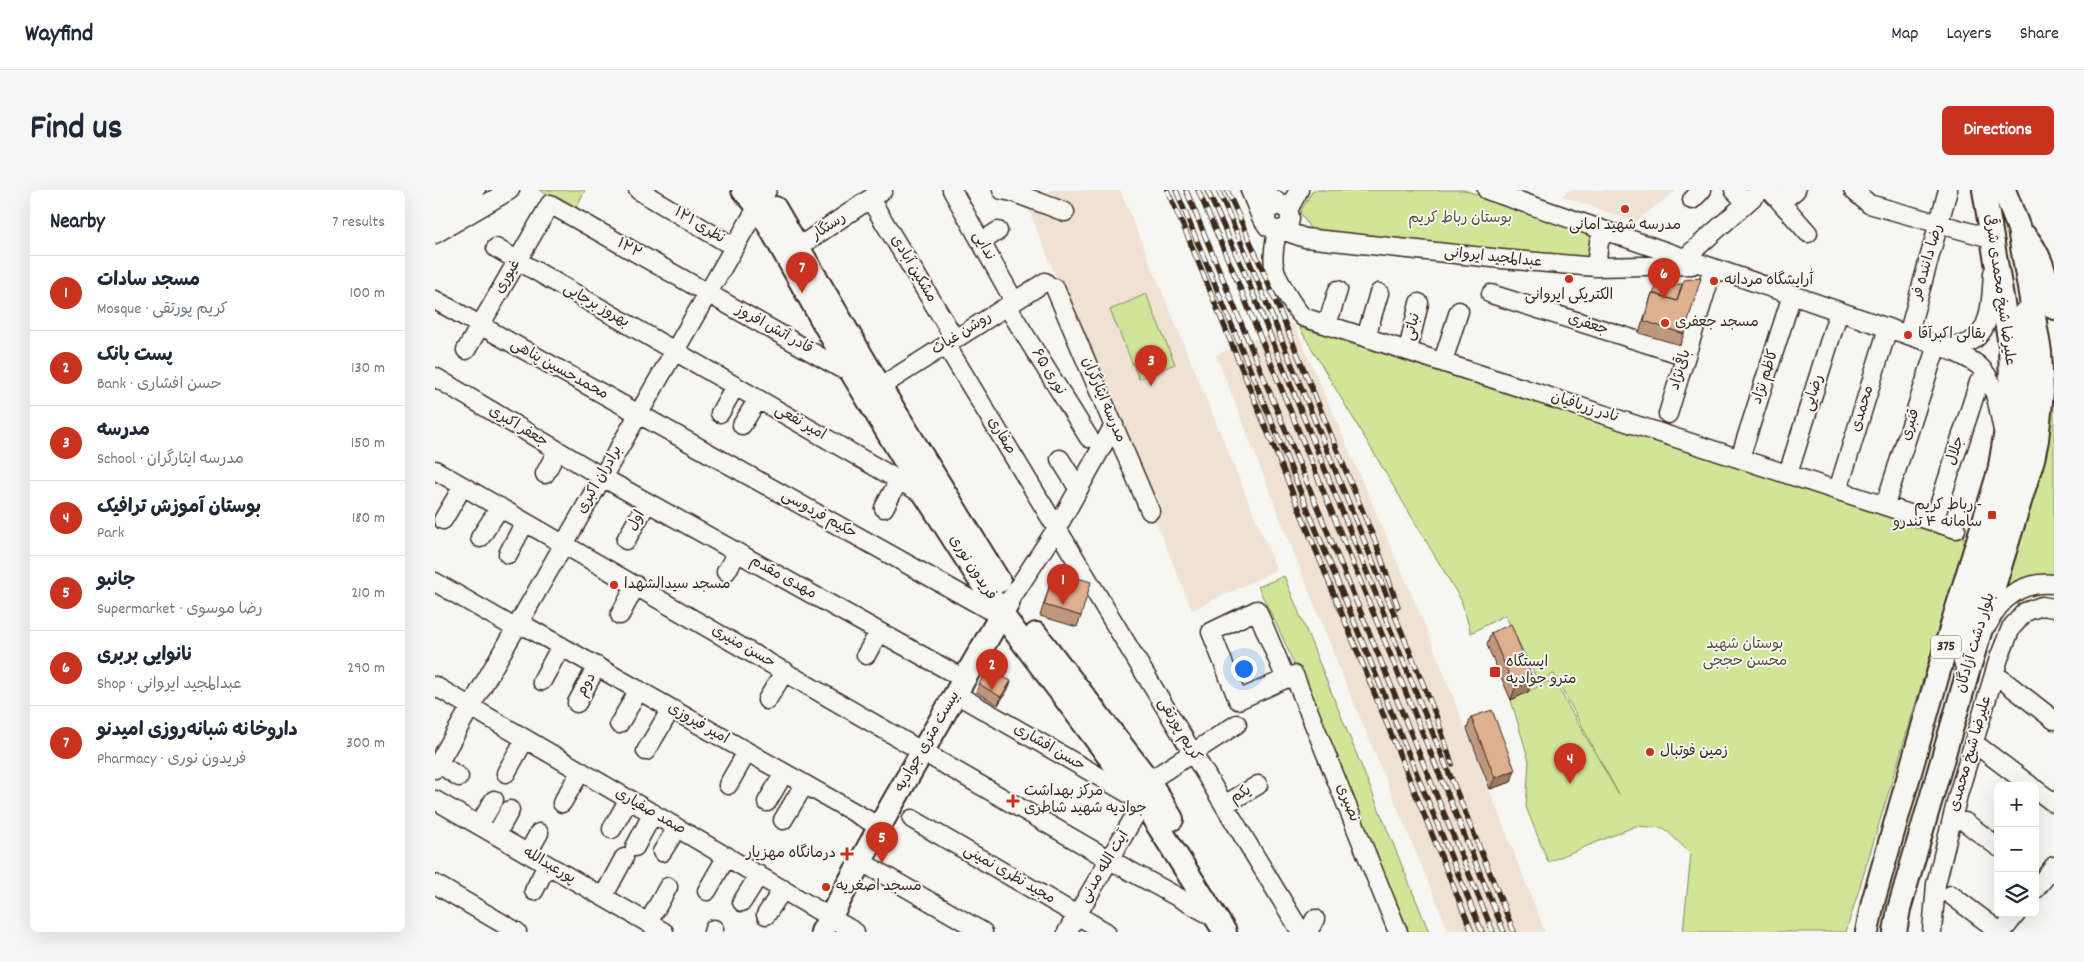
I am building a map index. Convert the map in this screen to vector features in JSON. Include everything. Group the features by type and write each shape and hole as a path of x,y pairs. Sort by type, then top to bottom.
{"highway":[{"path":"435,198 449,190"}],"main road":[{"name":"علیرضا شیخ محمدی شرقی","path":"1997,191 2019,229 2040,352"},
{"name":"علیرضا شیخ محمدی شرقی","path":"1997,191 1995,257 2010,345 2011,389"},
{"name":"فریدون نوری","path":"759,194 873,391 1004,610"},
{"path":"2019,229 2033,245 2043,265 2054,308"},
{"name":"بلوار دشت آزادگان","path":"1895,932 1899,909 1968,672 2033,459 2042,392 2040,352"},
{"name":"بلوار دشت آزادگان","path":"1867,932 1873,902 1954,618 1999,472 2011,389"},
{"name":"فریدون نوری","path":"873,391 926,496 1004,610 1146,791 1241,932"},
{"name":"بیست متری جوادیه","path":"826,925 1004,610"},
{"name":"فریدون نوری","path":"1146,791 1220,925"},
{"path":"1855,932 1873,902"},
{"path":"1899,909 1901,932"}],"street":[{"path":"435,214 476,190"},
{"path":"435,234 509,190"},
{"name":"نظری ۱۲۱","path":"638,190 734,248"},
{"name":"ندایی","path":"952,190 981,242 1011,303"},
{"path":"1002,190 1065,212"},
{"name":"نادر زربافیان","path":"1250,190 1261,217 1275,232 1274,266 1298,312 1303,316 1956,529"},
{"path":"1263,190 1285,208 1290,222 1275,232"},
{"path":"1285,208 1299,190"},
{"name":"عبدالمجید ایروانی","path":"1487,190 1939,346 1977,364 1991,383 2005,436"},
{"path":"1735,190 1746,203"},
{"path":"1685,258 1761,190"},
{"path":"1795,190 1776,196 1808,233"},
{"path":"1853,190 1869,204 1983,236"},
{"name":"رضا داننده‌ فر","path":"1908,335 1948,190"},
{"path":"1968,672 1959,646 2015,468 2027,407 2029,367 2021,293 1997,191"},
{"name":"برادران اکبری","path":"437,766 734,248 759,194"},
{"name":"رستگار","path":"793,250 877,195"},
{"name":"مشکین آبادی","path":"877,195 951,342"},
{"name":"غیوری","path":"466,350 550,204"},
{"name":"۱۲۲","path":"550,204 707,293"},
{"path":"981,242 998,231"},
{"path":"1596,267 1599,242 1605,231"},
{"name":"عبدالمجید ایروانی","path":"1275,232 1305,238 1502,260 1596,267 1709,266"},
{"name":"بهروز برجایی","path":"496,248 674,351"},
{"path":"1939,346 1969,343 1983,330 1989,314 1995,257"},
{"name":"باقی‌نژاد","path":"1667,414 1709,266"},
{"name":"روشن غیاث","path":"873,391 1011,303 1050,285"},
{"name":"مدرسه ایثارگران","path":"1050,285 1151,511"},
{"path":"1327,325 1338,290"},
{"name":"قادر آتش افروز","path":"707,293 840,368"},
{"path":"1366,337 1379,293"},
{"name":"جعفری","path":"1491,294 1685,356"},
{"name":"کاظم نژاد","path":"1739,458 1792,295"},
{"name":"محمدحسین پناهی","path":"435,300 638,414"},
{"name":"نوری ۶۵","path":"1011,303 1089,438"},
{"name":"نباتی","path":"1407,350 1419,303"},
{"path":"1443,361 1459,311"},
{"name":"رضایی","path":"1788,474 1839,311"},
{"name":"محمدی","path":"1838,490 1888,328"},
{"name":"صفاری","path":"951,342 1057,528"},
{"name":"قنبری","path":"1885,505 1939,346"},
{"name":"امیر نفعی","path":"674,351 758,399 805,421 926,496"},
{"name":"جعفر اکبری","path":"435,376 602,477"},
{"name":"جلال","path":"1934,521 1979,382"},
{"path":"720,413 735,386"},
{"path":"742,425 758,399"},
{"name":"حکیم فردوسی","path":"638,414 1004,610"},
{"name":"بیست متری جوادیه","path":"1004,610 1057,528 1114,425"},
{"path":"545,474 557,451"},
{"path":"1060,459 1079,488"},
{"name":"حسن منیری","path":"435,470 785,671 1220,925"},
{"name":"مهدی مقدم","path":"602,477 879,632 960,686"},
{"path":"883,508 899,480"},
{"path":"443,520 463,486"},
{"name":"اول","path":"626,540 647,503"},
{"path":"480,538 499,507"},
{"path":"508,554 525,522"},
{"name":"کریم پورتقی","path":"1057,528 1301,932"},
{"path":"726,572 737,553"},
{"name":"امیر فیروزی","path":"435,582 515,628 527,627 880,828"},
{"path":"1968,672 1993,612 2009,595 2032,585 2054,584"},
{"path":"620,615 636,586"},
{"name":"علیرضا شیخ محمدی","path":"1932,932 1937,884 1958,795 2011,628 2025,612 2042,606 2054,608"},
{"name":"نصیری","path":"1290,677 1238,700 1211,632 1257,610 1290,677 1398,932"},
{"path":"866,655 879,632"},
{"path":"542,681 561,646"},
{"name":"دوم","path":"577,703 597,666"},
{"path":"767,700 785,671"},
{"path":"1995,674 2054,720"},
{"name":"صمد صفیاری","path":"435,686 783,889 826,925 855,932"},
{"name":"حسن افشاری","path":"960,686 1146,791"},
{"path":"619,724 639,690"},
{"path":"646,751 671,709"},
{"path":"1146,791 1193,753 1237,724"},
{"path":"506,773 525,739"},
{"path":"1974,743 2026,782"},
{"path":"729,785 747,752"},
{"path":"437,766 459,777"},
{"path":"561,803 581,771"},
{"path":"767,802 784,773"},
{"path":"783,820 804,785"},
{"name":"یکم","path":"1224,805 1258,785"},
{"name":"آیت‌ الله مدنی","path":"1067,932 1076,914 1110,860 1146,791"},
{"path":"2039,792 2054,803"},
{"path":"612,829 629,799"},
{"name":"پورعبدالله","path":"435,800 656,928"},
{"path":"479,825 494,800"},
{"path":"495,835 509,810"},
{"path":"603,897 653,813"},
{"name":"مجید نظری نمینی","path":"912,819 1106,932"},
{"path":"1965,822 1994,844"},
{"path":"662,852 677,828"},
{"path":"528,853 539,833"},
{"path":"707,891 727,856"},
{"path":"860,862 983,932"},
{"path":"534,892 547,865"},
{"path":"2039,881 2054,866"},
{"path":"742,902 759,875"},
{"path":"435,884 517,932"},
{"path":"656,928 669,887"},
{"path":"766,915 783,889"},
{"path":"1951,895 2001,932 2014,917"}],"shaded area":[{"path":"1052,190 1120,190 1277,570 1192,610 1025,201"},
{"name":"مدرسه شهید امانی","path":"1569,190 1677,190 1635,222 1562,196"},
{"path":"1294,324 1424,623 1545,932 1449,932 1336,660 1216,355"}],"green space":[{"path":"539,190 585,190 574,212"},
{"name":"بوستان رباط کریم","path":"1313,190 1464,190 1595,235 1587,258 1314,235 1300,212"},
{"path":"1146,294 1175,364 1139,379 1110,310"},
{"name":"بوستان شهید محسن حججی","path":"1299,327 1966,538 1846,932 1683,932 1691,854 1664,828 1636,826 1548,862 1526,807 1529,761 1511,700 1553,679 1619,795 1554,674 1538,681 1505,615 1471,633 1461,600"},
{"path":"2046,378 2054,383 2054,578 2019,583 2000,591"},
{"path":"1284,576 1429,932 1409,932 1281,634 1258,587"}],"building":[{"name":"مسجد جعفری","path":"1701,278 1684,334 1644,321 1652,293 1677,301 1684,280"},
{"path":"1682,284 1677,301 1653,293 1657,286"},
{"path":"1054,571 1091,582 1081,616 1044,605"},
{"path":"1511,624 1533,680 1515,688 1491,633"},
{"path":"988,668 1011,681 1001,697 979,684"},
{"path":"1492,710 1515,770 1495,778 1471,717"}],"railway":[{"path":"1167,190 1188,237 1472,932"},
{"path":"1176,190 1482,932"},
{"path":"1186,190 1493,932"},
{"path":"1198,190 1236,278 1504,932"},
{"path":"1207,190 1243,269 1514,932"},
{"path":"1218,190 1250,263 1437,718 1452,764"},
{"path":"1227,190 1261,266 1377,546 1398,607"}],"place":[{"name":"مدرسه شهید امانی","path":"1625,209"},
{"name":"الکتریکی ایروانی","path":"1569,279"},
{"name":"آٰرایشگاه مردانه","path":"1714,281"},
{"name":"داروخانه شبانه‌روزی امیدنو","path":"802,293"},
{"name":"نانوایی بربری","path":"1664,299"},
{"name":"مسجد جعفری","path":"1665,323"},
{"name":"بقالی اکبرآقا","path":"1908,335"},
{"name":"مدرسه","path":"1151,386"},
{"name":"رباط کریم - سامانه ۴ تندرو","path":"1992,515"},
{"name":"مسجد سیدالشهدا","path":"614,585"},
{"name":"مسجد سادات","path":"1063,605"},
{"name":"ایستگاه مترو جوادیه","path":"1495,672"},
{"name":"پست بانک","path":"992,690"},
{"name":"زمین فوتبال","path":"1650,752"},
{"name":"بوستان آموزش ترافیک","path":"1570,784"},
{"name":"مرکز بهداشت جوادیه شهید شاطری","path":"1013,801"},
{"name":"درمانگاه مهزیار","path":"847,854"},
{"name":"جانبو","path":"882,863"},
{"name":"مسجد اصغریه","path":"826,887"}]}
